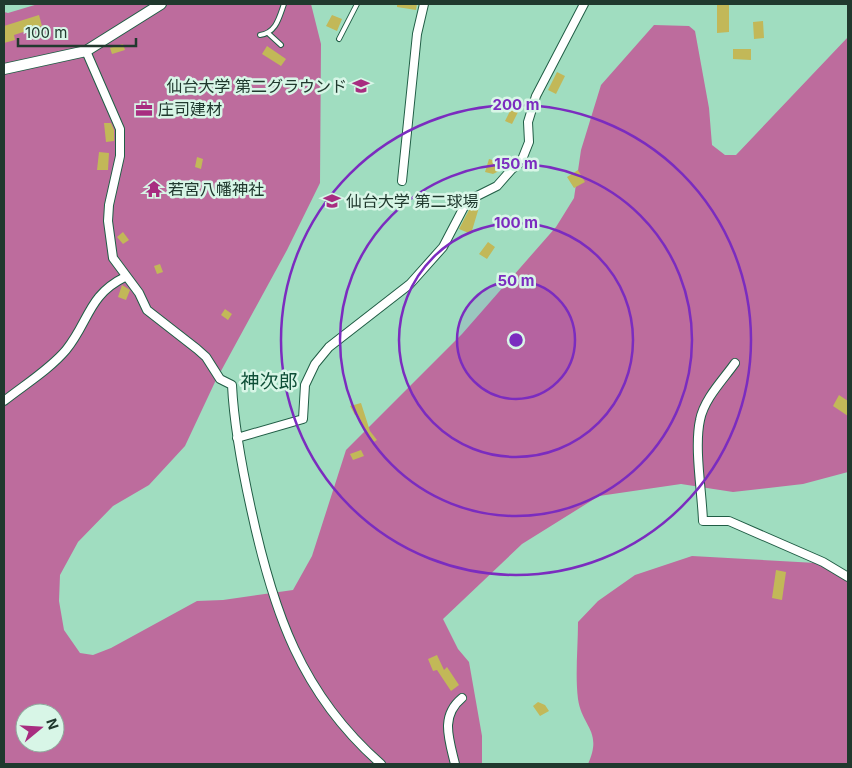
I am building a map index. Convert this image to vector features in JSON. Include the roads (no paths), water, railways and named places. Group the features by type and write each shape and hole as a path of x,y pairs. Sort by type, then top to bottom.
{"main road":[{"path":"4,69 86,51 160,4"}],"street":[{"path":"402,181 417,34 424,4"},
{"path":"237,438 303,419 305,385 316,364 329,346 410,284 443,247 465,205 475,197 497,186 521,162 529,142 528,122 536,96 584,4"},
{"path":"86,51 120,129 120,156 109,206 108,221 113,258 138,293 147,310 197,349 206,357 220,379 232,385 237,438 258,543 286,630 301,665 331,712 356,742 381,764"},
{"path":"4,401 61,355 70,344 90,307 110,284 125,277"},
{"path":"735,364 710,399 700,419 699,455 703,521 729,520 823,562 848,577"},
{"path":"455,764 448,731 449,716 452,707 462,698"}],"lane":[{"path":"260,36 269,34 277,22 284,4"},
{"path":"339,39 357,4"},
{"path":"269,34 281,45"}],"place":[{"name":"仙台大学 第二グラウンド","path":"361,86"},
{"name":"庄司建材","path":"144,109"},
{"name":"若宮八幡神社","path":"154,189"},
{"name":"仙台大学 第二球場","path":"332,201"}],"district":[{"name":"神次郎","path":"269,381"}]}
